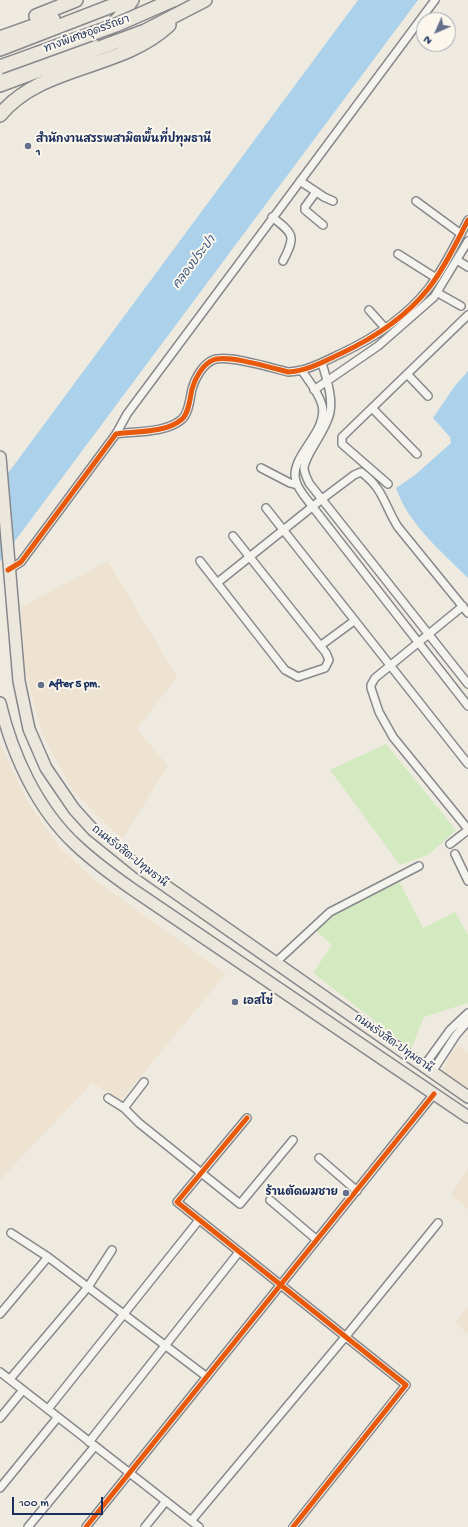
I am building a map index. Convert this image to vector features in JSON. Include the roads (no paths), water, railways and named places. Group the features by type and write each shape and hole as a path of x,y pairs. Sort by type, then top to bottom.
{"highway":[{"path":"0,28 76,0"},
{"path":"0,38 103,0"},
{"name":"ทางพิเศษอุดรรัถยา","path":"0,49 127,0"},
{"path":"0,74 81,45 108,29 119,18 132,0"},
{"name":"ทางพิเศษอุดรรัถยา","path":"0,67 116,26 173,0"},
{"path":"0,85 112,44 182,13 205,0"},
{"path":"0,116 10,103 30,89 122,54 148,42 182,13"}],"main road":[{"name":"ถนนรังสิต-ปทุมธานี","path":"0,457 8,566 23,706 37,749 55,783 83,820 107,843 275,963 468,1097"},
{"name":"ถนนรังสิต-ปทุมธานี","path":"0,703 10,739 29,780 49,813 75,844 132,889 468,1117"},
{"path":"372,1052 382,1037"}],"street":[{"path":"8,566 20,562 116,434 126,414 435,0"},
{"path":"300,181 333,201"},
{"path":"316,192 305,206 305,210 323,225"},
{"path":"416,201 461,234"},
{"path":"272,218 282,225 291,237 291,243 283,261"},
{"path":"116,434 164,428 174,425 183,419 188,407 192,386 200,370 213,360 228,358 288,372 302,370 322,363 363,342 385,328 409,309 428,289 436,278 468,220"},
{"path":"314,390 378,346 438,293 468,241"},
{"path":"398,254 436,278"},
{"path":"457,260 468,267"},
{"path":"438,293 461,306"},
{"path":"369,310 385,328"},
{"path":"388,484 342,444 342,437 468,316"},
{"path":"322,363 327,380 330,411 326,426 304,467 309,483 468,684"},
{"path":"302,370 322,404 323,412 320,426 299,462 295,473 297,484 312,506 468,706"},
{"path":"408,375 428,396"},
{"path":"372,408 417,454"},
{"path":"261,468 290,483 297,484"},
{"path":"217,583 322,498 354,475 361,472 384,496 390,514 398,527 468,613"},
{"path":"266,508 282,531 468,764"},
{"path":"200,561 278,663 292,675 298,677 325,668 329,660 320,646 248,558 233,536"},
{"path":"450,844 468,830 393,737 379,712 371,684 375,678 389,665 463,606"},
{"path":"320,646 354,621"},
{"path":"455,854 468,881"},
{"path":"275,963 330,912 419,866"},
{"path":"428,1069 450,1030 468,1013"},
{"path":"428,1069 468,1021"},
{"path":"124,1108 144,1082"},
{"path":"86,1527 434,1094"},
{"path":"108,1098 124,1108 139,1123 240,1204 293,1140"},
{"path":"247,1118 177,1202 406,1385 293,1527"},
{"path":"319,1158 357,1191"},
{"path":"270,1200 317,1240"},
{"path":"48,1409 200,1220"},
{"path":"191,1521 346,1336 438,1223"},
{"path":"11,1233 48,1257 206,1377"},
{"path":"10,1379 88,1287 112,1250"},
{"path":"89,1442 239,1252"},
{"path":"0,1314 48,1257"},
{"path":"0,1372 199,1527"},
{"path":"0,1418 23,1390"},
{"path":"0,1488 58,1417"},
{"path":"28,1527 95,1446"},
{"path":"145,1527 166,1501"}],"water":[{"name":"คลองประปา","path":"358,0 418,0 0,561 0,484"},
{"path":"468,371 468,578 417,526 396,488 415,475 451,443 450,437 433,418 454,387"}],"place":[{"name":"สำนักงานสรรพสามิตพื้นที่ปทุมธานี 1","path":"28,146"},
{"name":"After 5 pm.","path":"41,685"},
{"name":"เอสโซ่","path":"235,1002"},
{"name":"ร้านตัดผมชาย","path":"346,1193"}]}
